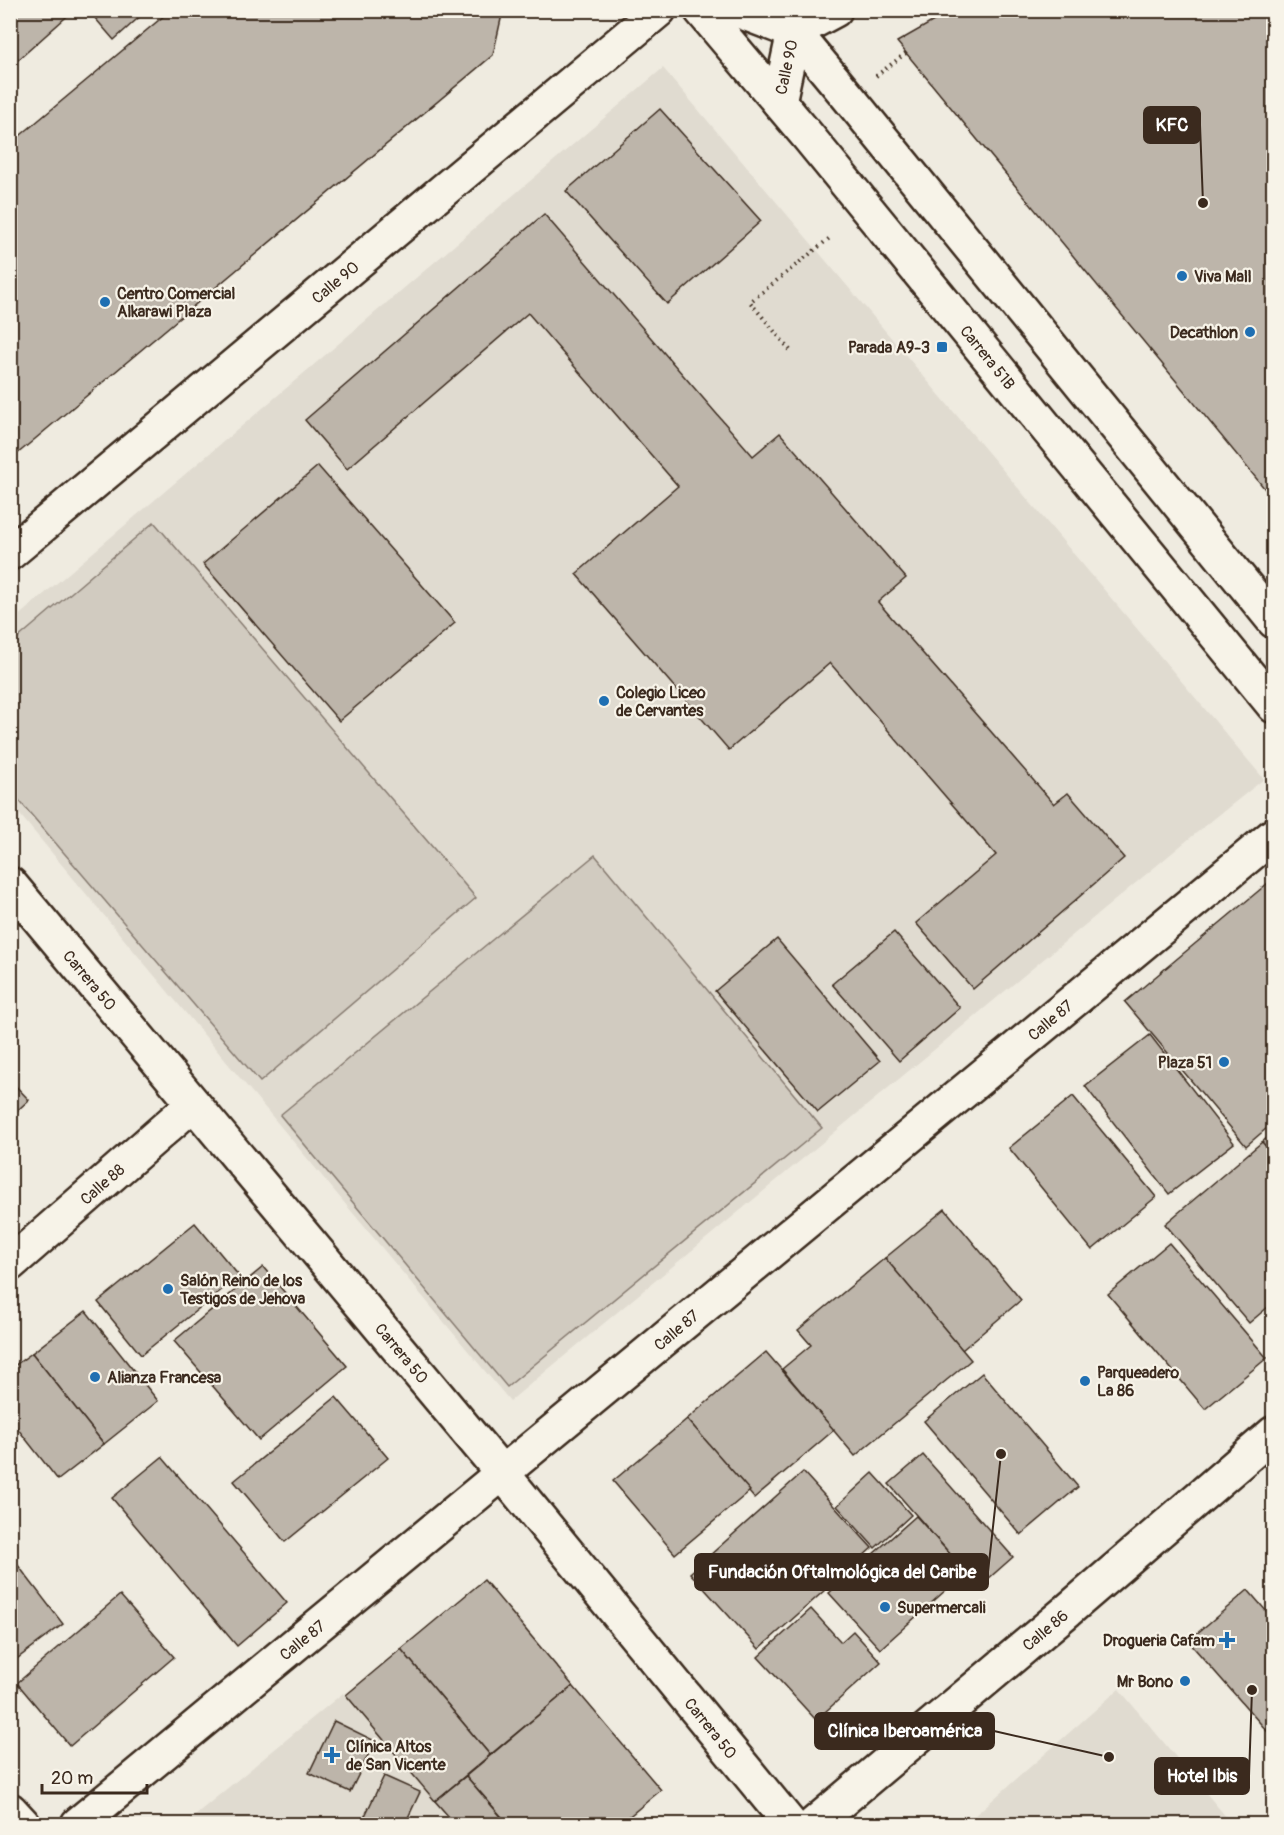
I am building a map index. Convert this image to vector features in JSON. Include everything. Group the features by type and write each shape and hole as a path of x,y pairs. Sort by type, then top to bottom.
{"street":[{"name":"Calle 90","path":"10,553 659,10"},
{"name":"Carrera 51B","path":"701,10 1274,706"},
{"name":"Calle 90","path":"737,10 785,21 835,10"},
{"name":"Calle 90","path":"779,102 785,21"},
{"path":"785,21 1274,621"},
{"name":"Calle 87","path":"78,1824 1274,835"},
{"name":"Carrera 50","path":"10,884 503,1474 790,1824"},
{"name":"Calle 88","path":"10,1264 193,1104"},
{"name":"Calle 86","path":"814,1824 1274,1433"},
{"path":"10,1810 23,1824"}],"path":[{"path":"874,78 906,53"},
{"path":"790,350 750,302 831,237"}],"shaded area":[{"name":"Colegio Liceo de Cervantes","path":"663,68 1264,779 510,1401 11,804 10,623"},
{"path":"154,522 476,898 260,1082 11,791 11,644"},
{"path":"595,855 822,1128 507,1387 280,1115"},
{"path":"1119,1689 1232,1824 965,1824"},
{"name":"Clínica Altos de San Vicente","path":"343,1693 448,1817 439,1824 184,1824"}],"building":[{"path":"10,10 74,10 18,60 10,52"},
{"path":"88,10 147,10 114,40"},
{"name":"Centro Comercial Alkarawi Plaza","path":"171,10 503,10 493,55 10,460 10,144"},
{"name":"Viva Mall","path":"953,10 1274,10 1274,500 897,42"},
{"path":"660,109 761,221 667,304 566,191"},
{"path":"544,214 753,456 780,433 906,578 878,602 1054,804 1068,793 1124,858 973,989 916,923 996,855 830,663 729,750 576,574 678,486 528,313 347,469 305,420"},
{"path":"318,466 455,623 339,721 203,564"},
{"name":"Plaza 51","path":"1274,878 1274,1122 1246,1146 1125,1002"},
{"path":"894,932 960,1008 899,1061 832,984"},
{"path":"777,939 880,1061 818,1112 715,991"},
{"path":"1150,1035 1234,1143 1169,1194 1085,1086"},
{"path":"10,1080 29,1100 10,1117"},
{"path":"1073,1096 1156,1197 1092,1250 1009,1148"},
{"path":"1274,1132 1274,1156 1262,1142"},
{"path":"1262,1142 1274,1156 1274,1302 1249,1323 1165,1224"},
{"path":"945,1209 1021,1300 962,1350 885,1258"},
{"name":"Salón Reino de los Testigos de Jehova","path":"195,1223 239,1276 141,1355 98,1302"},
{"path":"1169,1243 1267,1358 1205,1409 1108,1294"},
{"path":"885,1258 971,1360 855,1456 782,1369 811,1345 798,1330"},
{"path":"263,1267 347,1366 259,1440 174,1341"},
{"name":"Alianza Francesa","path":"86,1311 158,1401 104,1444 32,1353"},
{"path":"766,1352 834,1430 754,1498 687,1419"},
{"path":"32,1353 104,1444 58,1480 10,1419 10,1369"},
{"path":"982,1373 1078,1487 1021,1535 924,1421"},
{"path":"336,1397 388,1458 285,1542 234,1481"},
{"path":"687,1419 750,1491 675,1554 613,1481"},
{"path":"923,1455 1013,1557 979,1587 889,1484"},
{"path":"162,1457 287,1603 237,1646 112,1498"},
{"path":"803,1472 872,1548 759,1649 690,1573"},
{"path":"873,1473 911,1515 875,1548 837,1506"},
{"path":"916,1516 966,1572 880,1649 829,1593"},
{"path":"17,1564 63,1624 10,1664 10,1569"},
{"path":"484,1580 573,1686 490,1755 401,1649"},
{"path":"1248,1590 1274,1620 1274,1739 1188,1641"},
{"path":"120,1595 174,1657 70,1746 17,1683"},
{"path":"811,1609 841,1642 853,1631 881,1662 816,1720 758,1657"},
{"path":"401,1649 490,1755 435,1801 346,1695"},
{"path":"573,1686 661,1790 620,1824 508,1824 466,1776"},
{"path":"334,1721 375,1741 350,1792 309,1773"},
{"path":"384,1776 420,1792 405,1824 362,1822"},
{"path":"466,1776 508,1824 440,1824 449,1817 435,1801"}],"place":[{"name":"KFC","path":"1203,203"},
{"name":"Viva Mall","path":"1182,276"},
{"name":"Centro Comercial Alkarawi Plaza","path":"105,302"},
{"name":"Decathlon","path":"1250,332"},
{"name":"Parada A9-3","path":"942,347"},
{"name":"Colegio Liceo de Cervantes","path":"604,701"},
{"name":"Plaza 51","path":"1224,1062"},
{"name":"Salón Reino de los Testigos de Jehova","path":"168,1289"},
{"name":"Alianza Francesa","path":"95,1377"},
{"name":"Parqueadero La 86","path":"1085,1381"},
{"name":"Fundación Oftalmológica del Caribe","path":"1001,1454"},
{"name":"Supermercali","path":"885,1607"},
{"name":"Drogueria Cafam","path":"1227,1640"},
{"name":"Mr Bono","path":"1185,1681"},
{"name":"Hotel Ibis","path":"1252,1690"},
{"name":"Clínica Altos de San Vicente","path":"332,1755"},
{"name":"Clínica Iberoamérica","path":"1109,1757"}]}
